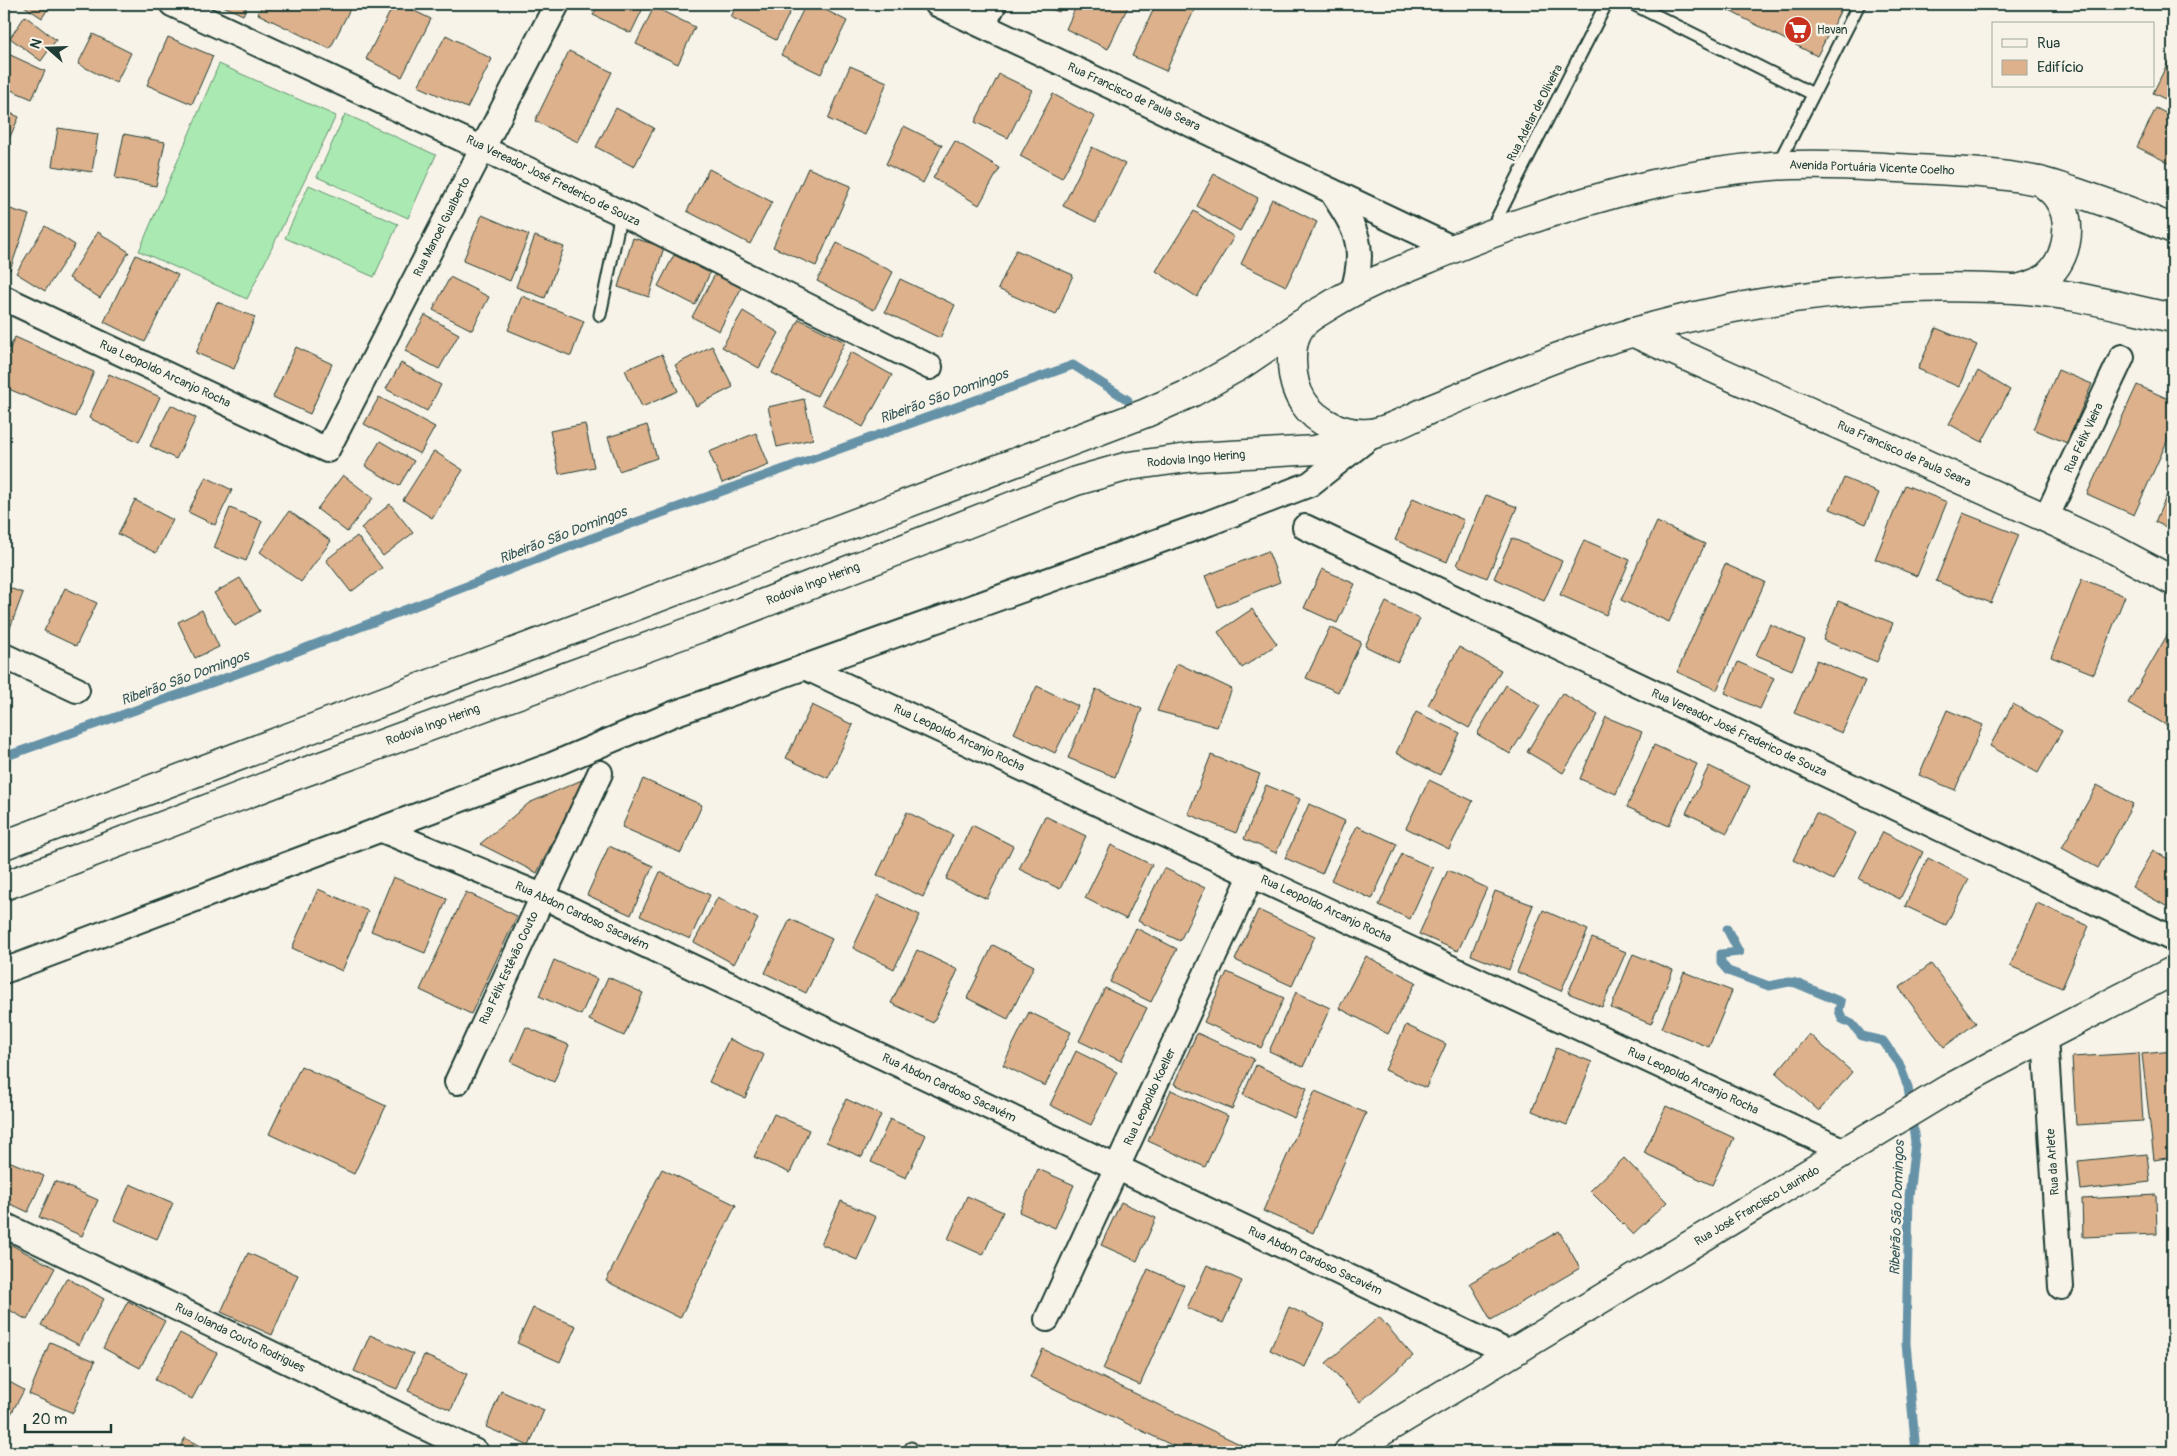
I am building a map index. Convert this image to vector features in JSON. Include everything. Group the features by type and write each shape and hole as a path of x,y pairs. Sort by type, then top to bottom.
{"main road":[{"name":"Avenida Portuária Vicente Coelho","path":"1454,248 1557,210 1626,190 1735,169 1777,166 1860,165 1958,171 2040,181 2127,210 2173,229"},
{"path":"2017,289 2039,281 2057,265 2066,243 2067,220 2058,198 2040,181"},
{"path":"4,845 1146,413 1192,392 1241,365 1353,291 1454,248"},
{"path":"1632,332 1722,310 1804,296 1882,288 2017,289 2098,301 2173,318"},
{"path":"1301,324 1292,350 1293,377 1303,402 1322,421 1347,432 1374,434"},
{"name":"Rodovia Ingo Hering","path":"4,886 291,777 708,625 1076,481 1129,466 1195,457 1315,450 1374,434 1515,374 1580,349 1632,332"},
{"name":"Rua Francisco de Paula Seara","path":"1632,332 2116,550 2173,581"},
{"name":"Rua José Francisco Laurindo","path":"1348,1452 1948,1089 2173,971"}],"street":[{"name":"Rua Vereador José Frederico de Souza","path":"172,4 621,213 930,367"},
{"name":"Rua Manoel Gualberto","path":"327,450 557,4"},
{"name":"Rua Francisco de Paula Seara","path":"938,4 1454,248"},
{"path":"983,26 994,4"},
{"path":"1330,190 1351,221 1360,246 1359,271 1353,291"},
{"name":"Rua Leopoldo Arcanjo Rocha","path":"4,298 327,450"},
{"name":"Rua Félix Vieira","path":"2046,518 2122,357"},
{"path":"4,971 552,766 673,714 1209,523 1310,484 1374,434"},
{"name":"Rua Vereador José Frederico de Souza","path":"1305,527 2173,939"},
{"path":"4,656 77,690"},
{"name":"Rua Leopoldo Arcanjo Rocha","path":"805,667 1846,1152"},
{"name":"Rua Félix Estêvão Couto","path":"458,1082 600,773"},
{"name":"Rua Abdon Cardoso Sacavém","path":"382,830 542,896 1512,1354"},
{"name":"Rua Leopoldo Koeller","path":"1047,1319 1252,874"},
{"name":"Rua da Arlete","path":"2044,1037 2061,1287"},
{"name":"Rua Iolanda Couto Rodrigues","path":"4,1225 476,1452"}],"lane":[{"name":"Rua Adelar de Oliveira","path":"1489,234 1606,4"},
{"path":"1633,4 1813,94"},
{"path":"1777,166 1860,4"},
{"path":"600,315 621,213"}],"green space":[{"path":"219,64 336,116 247,299 139,251"},
{"path":"345,114 436,155 408,218 317,177"},
{"path":"309,185 398,224 374,277 285,238"}],"building":[{"path":"21,4 51,4 42,18"},
{"path":"219,4 248,4 243,15"},
{"path":"263,4 345,4 351,7 330,49 258,14"},
{"path":"394,4 400,4 431,19 402,77 366,59"},
{"path":"599,4 645,4 631,33 593,15"},
{"path":"737,4 794,4 776,40 731,17"},
{"path":"806,4 814,4 847,21 821,74 781,55"},
{"path":"1039,4 1062,4 1059,12"},
{"path":"1077,4 1129,4 1108,49 1066,29"},
{"path":"1156,4 1197,4 1166,71 1132,56"},
{"name":"Havan","path":"1716,4 1844,4 1817,56"},
{"path":"654,7 695,27 678,64 636,44"},
{"path":"25,16 56,40 41,61 10,38"},
{"path":"93,34 131,53 116,83 78,64"},
{"path":"446,35 492,59 467,108 418,86"},
{"path":"168,37 213,56 192,104 147,85"},
{"path":"569,51 612,72 578,142 535,121"},
{"path":"4,52 45,71 32,99 4,87"},
{"path":"2173,55 2173,103 2153,93"},
{"path":"850,66 887,82 865,135 828,119"},
{"path":"999,74 1032,90 1008,138 975,122"},
{"path":"1053,94 1095,117 1062,178 1020,156"},
{"path":"616,108 654,128 634,167 596,147"},
{"path":"2156,108 2173,117 2173,165 2137,147"},
{"path":"4,110 19,117 4,150"},
{"path":"904,126 942,145 923,183 886,164"},
{"path":"58,128 98,134 92,172 52,166"},
{"path":"124,134 165,142 156,186 115,178"},
{"path":"955,141 1000,168 979,205 933,178"},
{"path":"1092,147 1125,164 1096,222 1063,206"},
{"path":"808,168 851,186 816,266 773,247"},
{"path":"709,169 772,202 750,244 687,211"},
{"path":"1214,174 1258,198 1240,231 1197,206"},
{"path":"1272,199 1317,222 1286,286 1241,264"},
{"path":"4,207 29,215 10,270 4,268"},
{"path":"1194,211 1234,237 1197,297 1156,271"},
{"path":"482,215 529,235 510,281 463,261"},
{"path":"45,226 75,245 45,291 16,273"},
{"path":"98,232 129,252 100,298 69,278"},
{"path":"535,236 564,247 545,298 516,287"},
{"path":"633,238 664,247 649,297 618,287"},
{"path":"837,243 893,272 874,310 817,281"},
{"path":"1016,250 1073,275 1056,315 998,289"},
{"path":"136,255 178,275 145,342 104,322"},
{"path":"674,255 710,273 695,305 658,286"},
{"path":"719,267 745,281 719,331 692,317"},
{"path":"450,277 489,297 472,330 433,310"},
{"path":"900,279 955,305 940,338 885,312"},
{"path":"522,296 584,321 571,356 508,330"},
{"path":"217,302 255,317 234,369 196,353"},
{"path":"743,311 779,333 759,368 722,347"},
{"path":"425,315 459,334 439,369 405,351"},
{"path":"799,319 845,342 817,396 772,373"},
{"path":"1936,328 1977,345 1959,387 1918,369"},
{"path":"15,337 94,372 75,417 4,387 4,362"},
{"path":"712,346 733,387 696,406 675,365"},
{"path":"296,347 332,364 310,414 273,397"},
{"path":"851,352 892,375 863,427 822,404"},
{"path":"662,354 678,391 642,407 625,370"},
{"path":"401,363 441,385 427,411 386,389"},
{"path":"2058,370 2092,384 2067,443 2033,429"},
{"path":"1978,371 2010,390 1982,442 1949,424"},
{"path":"109,374 160,397 139,442 89,418"},
{"path":"2137,385 2173,401 2173,428 2134,515 2087,494"},
{"path":"379,397 435,427 420,454 364,424"},
{"path":"804,399 813,439 777,447 768,407"},
{"path":"171,405 196,418 176,459 150,446"},
{"path":"585,424 594,467 559,474 550,431"},
{"path":"647,425 657,458 619,471 608,437"},
{"path":"756,433 769,465 722,483 709,452"},
{"path":"380,441 414,461 399,486 365,466"},
{"path":"434,451 463,470 432,518 403,500"},
{"path":"343,475 373,498 347,532 317,509"},
{"path":"206,477 232,490 215,525 188,512"},
{"path":"1844,478 1879,493 1866,524 1830,509"},
{"path":"2173,481 2173,530 2155,522"},
{"path":"1905,485 1947,502 1917,576 1875,559"},
{"path":"1486,495 1517,507 1487,578 1457,565"},
{"path":"1413,498 1464,520 1447,562 1395,540"},
{"path":"135,500 173,520 156,553 118,534"},
{"path":"390,504 413,533 383,556 361,528"},
{"path":"230,508 262,521 246,561 214,548"},
{"path":"289,511 331,541 301,582 260,552"},
{"path":"1963,513 2019,535 1991,603 1936,581"},
{"path":"1657,522 1705,544 1669,622 1621,600"},
{"path":"357,536 382,568 351,592 326,560"},
{"path":"1512,538 1562,561 1544,601 1494,578"},
{"path":"1584,540 1630,560 1606,615 1560,595"},
{"path":"1268,551 1280,582 1218,607 1205,576"},
{"path":"1725,564 1765,582 1717,690 1677,672"},
{"path":"1322,569 1355,584 1337,623 1304,608"},
{"path":"240,578 260,611 235,626 214,593"},
{"path":"2082,579 2125,596 2094,674 2051,657"},
{"path":"4,586 23,593 10,628 4,626"},
{"path":"65,588 97,603 76,646 44,631"},
{"path":"1838,601 1893,623 1877,662 1823,640"},
{"path":"1386,602 1420,619 1398,662 1365,646"},
{"path":"1252,609 1277,644 1242,668 1218,632"},
{"path":"202,610 219,647 195,658 178,622"},
{"path":"1770,624 1805,640 1792,670 1756,655"},
{"path":"2173,625 2173,712 2166,725 2128,703"},
{"path":"1330,627 1361,642 1338,692 1306,678"},
{"path":"1459,647 1501,670 1469,728 1428,705"},
{"path":"1817,660 1865,681 1842,733 1794,713"},
{"path":"1738,662 1774,678 1760,709 1725,693"},
{"path":"1177,663 1232,689 1217,727 1157,711"},
{"path":"1506,685 1540,706 1510,754 1477,734"},
{"path":"1037,686 1078,706 1055,753 1014,733"},
{"path":"1096,689 1142,709 1115,777 1068,758"},
{"path":"1562,693 1598,715 1563,773 1527,752"},
{"path":"2013,704 2062,731 2038,773 1990,746"},
{"path":"812,705 853,725 828,778 786,758"},
{"path":"1947,710 1983,725 1955,790 1919,775"},
{"path":"1416,712 1460,733 1440,775 1396,753"},
{"path":"1606,717 1642,732 1616,794 1580,779"},
{"path":"1654,745 1697,764 1669,826 1627,807"},
{"path":"1211,755 1260,774 1236,833 1188,814"},
{"path":"1709,766 1750,786 1727,833 1686,813"},
{"path":"584,779 537,873 480,844 529,803"},
{"path":"643,779 702,805 681,853 622,827"},
{"path":"1429,780 1473,801 1449,849 1406,828"},
{"path":"1266,785 1300,799 1276,853 1244,839"},
{"path":"2097,785 2133,804 2098,868 2062,848"},
{"path":"1309,804 1345,821 1322,874 1285,858"},
{"path":"907,812 953,835 923,897 877,875"},
{"path":"1816,813 1856,833 1833,880 1793,860"},
{"path":"1045,816 1086,836 1060,889 1019,869"},
{"path":"972,825 1013,846 987,899 946,879"},
{"path":"1357,826 1397,844 1372,899 1331,880"},
{"path":"1883,832 1923,852 1900,899 1859,879"},
{"path":"1111,845 1152,865 1126,919 1085,898"},
{"path":"609,846 653,866 631,915 587,895"},
{"path":"2153,850 2173,862 2173,910 2132,887"},
{"path":"1402,854 1433,868 1410,919 1379,905"},
{"path":"1928,858 1969,879 1946,925 1905,906"},
{"path":"1164,868 1205,888 1180,941 1138,921"},
{"path":"1448,870 1487,888 1458,951 1419,934"},
{"path":"660,872 710,895 690,939 640,916"},
{"path":"393,877 447,899 425,953 371,931"},
{"path":"318,889 368,911 342,971 292,948"},
{"path":"1495,891 1533,905 1509,970 1471,955"},
{"path":"466,892 517,916 471,1014 420,990"},
{"path":"878,895 920,915 894,969 853,948"},
{"path":"718,897 758,919 734,964 694,942"},
{"path":"2037,903 2089,926 2062,988 2010,966"},
{"path":"1258,910 1315,936 1292,986 1235,960"},
{"path":"1543,910 1588,930 1561,991 1517,972"},
{"path":"790,919 832,939 806,993 765,973"},
{"path":"1136,928 1177,949 1151,1002 1110,982"},
{"path":"1592,938 1626,952 1602,1007 1568,993"},
{"path":"993,945 1034,966 1008,1019 967,998"},
{"path":"917,950 958,970 933,1023 891,1003"},
{"path":"1633,954 1673,970 1651,1024 1611,1008"},
{"path":"1366,956 1416,982 1388,1034 1339,1008"},
{"path":"554,960 597,979 581,1015 539,996"},
{"path":"1931,964 1976,1023 1944,1047 1899,988"},
{"path":"1227,972 1284,998 1261,1048 1204,1022"},
{"path":"1684,972 1732,991 1709,1047 1662,1028"},
{"path":"608,977 643,993 624,1036 589,1020"},
{"path":"1105,988 1147,1008 1121,1061 1079,1041"},
{"path":"1296,992 1330,1008 1303,1067 1269,1051"},
{"path":"1029,1012 1071,1032 1045,1086 1003,1065"},
{"path":"1406,1025 1446,1044 1426,1088 1385,1070"},
{"path":"526,1027 569,1045 554,1082 511,1062"},
{"path":"1197,1033 1254,1059 1232,1109 1174,1084"},
{"path":"1809,1034 1852,1072 1819,1111 1776,1073"},
{"path":"729,1039 764,1055 745,1098 709,1082"},
{"path":"1556,1048 1592,1062 1567,1125 1532,1111"},
{"path":"1076,1051 1117,1072 1091,1125 1050,1105"},
{"path":"2173,1051 2173,1157 2154,1160 2142,1054"},
{"path":"2139,1053 2143,1121 2076,1125 2072,1057"},
{"path":"1256,1065 1307,1088 1294,1118 1243,1095"},
{"path":"301,1066 386,1106 354,1174 269,1134"},
{"path":"1171,1090 1228,1116 1205,1167 1148,1141"},
{"path":"1315,1091 1366,1113 1313,1233 1263,1211"},
{"path":"846,1099 881,1115 862,1157 826,1142"},
{"path":"1666,1106 1734,1138 1712,1185 1644,1153"},
{"path":"774,1114 809,1130 790,1173 754,1157"},
{"path":"890,1119 926,1135 906,1178 871,1162"},
{"path":"2147,1154 2150,1182 2081,1190 2078,1161"},
{"path":"1624,1158 1667,1202 1633,1234 1590,1191"},
{"path":"4,1159 44,1176 28,1212 4,1201"},
{"path":"662,1169 736,1205 680,1318 606,1281"},
{"path":"1038,1169 1074,1185 1055,1228 1019,1212"},
{"path":"55,1181 98,1200 82,1236 39,1217"},
{"path":"130,1184 173,1203 157,1239 114,1220"},
{"path":"2156,1195 2157,1234 2083,1237 2082,1199"},
{"path":"967,1196 1003,1212 983,1255 948,1239"},
{"path":"841,1201 876,1217 857,1260 821,1244"},
{"path":"1121,1202 1156,1218 1137,1261 1101,1245"},
{"path":"1559,1231 1580,1268 1491,1320 1470,1283"},
{"path":"4,1241 55,1268 27,1320 4,1307"},
{"path":"248,1253 298,1275 272,1335 221,1312"},
{"path":"1207,1265 1242,1281 1223,1323 1187,1308"},
{"path":"1148,1269 1184,1285 1140,1385 1103,1369"},
{"path":"67,1278 104,1299 79,1345 41,1325"},
{"path":"128,1301 165,1321 140,1368 103,1348"},
{"path":"1289,1307 1325,1324 1305,1367 1270,1350"},
{"path":"533,1308 576,1326 560,1362 517,1343"},
{"path":"1379,1317 1413,1356 1360,1402 1326,1363"},
{"path":"180,1333 217,1353 192,1399 155,1380"},
{"path":"370,1335 413,1354 397,1389 354,1371"},
{"path":"50,1342 95,1361 73,1413 29,1394"},
{"path":"1043,1349 1250,1449 1246,1452 1186,1452 1030,1377"},
{"path":"424,1355 467,1374 451,1410 408,1391"},
{"path":"4,1379 24,1390 4,1427"},
{"path":"501,1391 544,1410 529,1446 486,1427"},
{"path":"185,1438 211,1452 177,1452"}],"waterway":[{"name":"Ribeirão São Domingos","path":"4,757 264,664 592,538 1073,365 1128,400"},
{"name":"Ribeirão São Domingos","path":"1727,929 1739,952 1721,954 1721,963 1728,971 1769,986 1789,982 1796,983 1841,1002 1839,1010 1842,1019 1852,1024 1862,1036 1883,1041 1899,1063 1908,1087 1915,1142 1909,1196 1906,1343 1916,1452"}],"place":[{"name":"Havan","path":"1798,30"}]}
